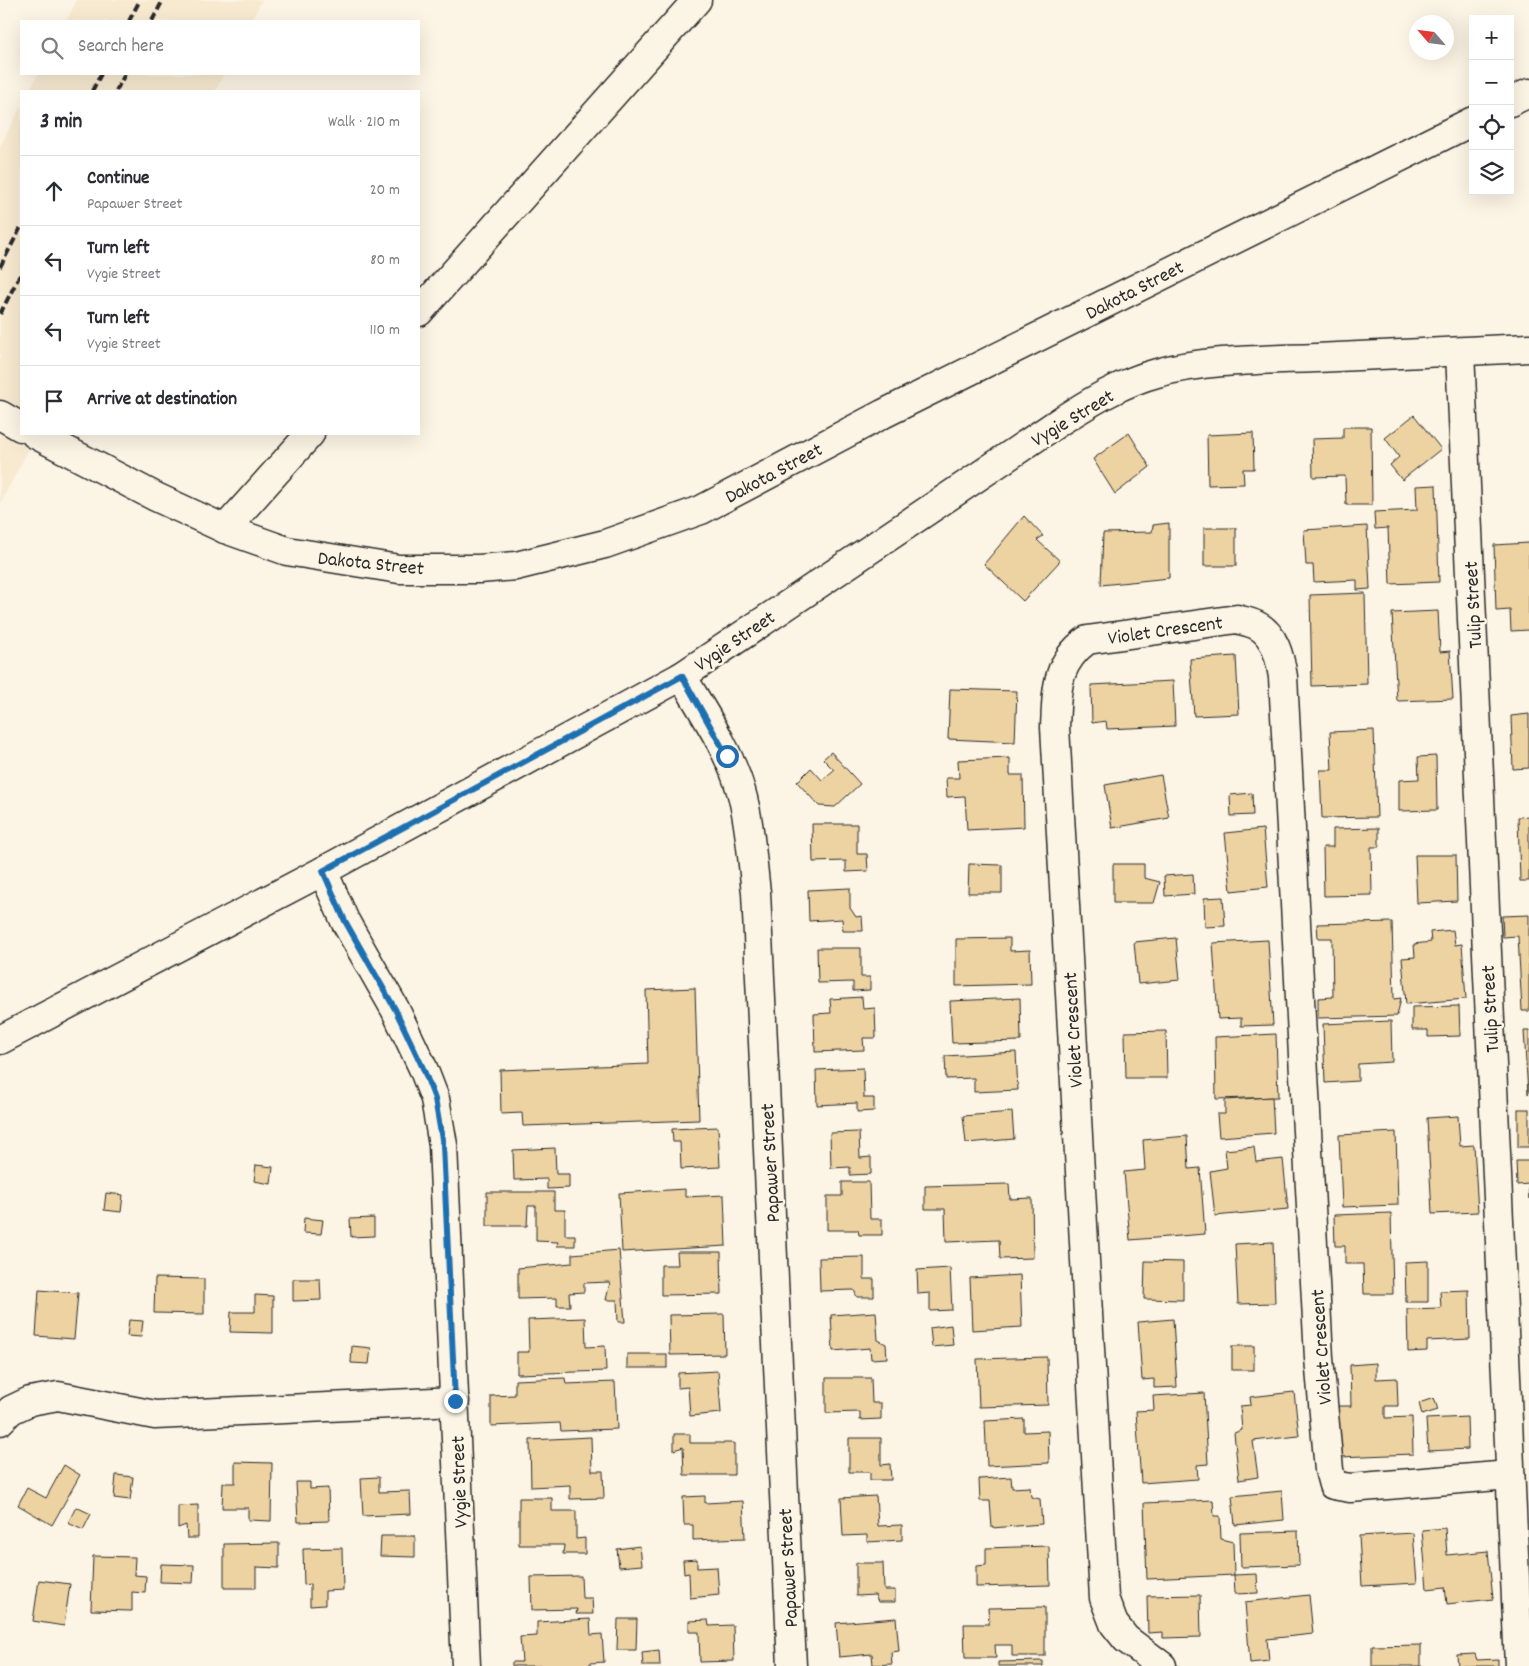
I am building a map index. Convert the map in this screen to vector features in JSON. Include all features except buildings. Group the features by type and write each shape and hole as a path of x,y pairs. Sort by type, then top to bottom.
{"street":[{"path":"420,311 697,0"},
{"path":"1514,100 1529,93"},
{"name":"Dakota Street","path":"37,435 156,497 225,530 286,551 399,569 479,569 516,566 605,544 652,529 701,510 892,410 1469,123"},
{"name":"Vygie Street","path":"466,1666 443,1145 435,1099 423,1068 395,1009 345,921 323,871 682,676 1062,420 1101,396 1138,379 1183,367 1247,360 1529,348"},
{"name":"Tulip Street","path":"1460,352 1519,1666"},
{"path":"0,415 20,425"},
{"path":"225,530 309,435"},
{"name":"Violet Crescent","path":"1162,1666 1126,1639 1114,1624 1104,1598 1055,727 1057,690 1063,667 1073,651 1087,640 1237,619 1258,626 1271,639 1279,653 1284,686 1319,1358 1331,1478 1334,1485 1350,1488 1510,1475"},
{"name":"Papawer Street","path":"682,676 727,756 741,791 756,892 792,1666"},
{"path":"0,1040 323,871"},
{"path":"0,1421 11,1410 30,1401 58,1396 155,1415 455,1401"}],"shaded area":[{"path":"77,0 262,0 252,20 67,20"},
{"path":"37,75 223,75 216,90 30,90"},
{"path":"20,108 20,435 36,435 0,504 0,146"}],"railway":[{"path":"130,20 140,0"},
{"path":"153,20 163,0"},
{"path":"93,90 100,75"},
{"path":"117,90 124,75"},
{"path":"0,267 20,229"},
{"path":"0,314 20,275"}],"route":[{"path":"455,1401 443,1145 435,1099 423,1068 395,1009 345,921 323,871 682,676 727,756"}]}
